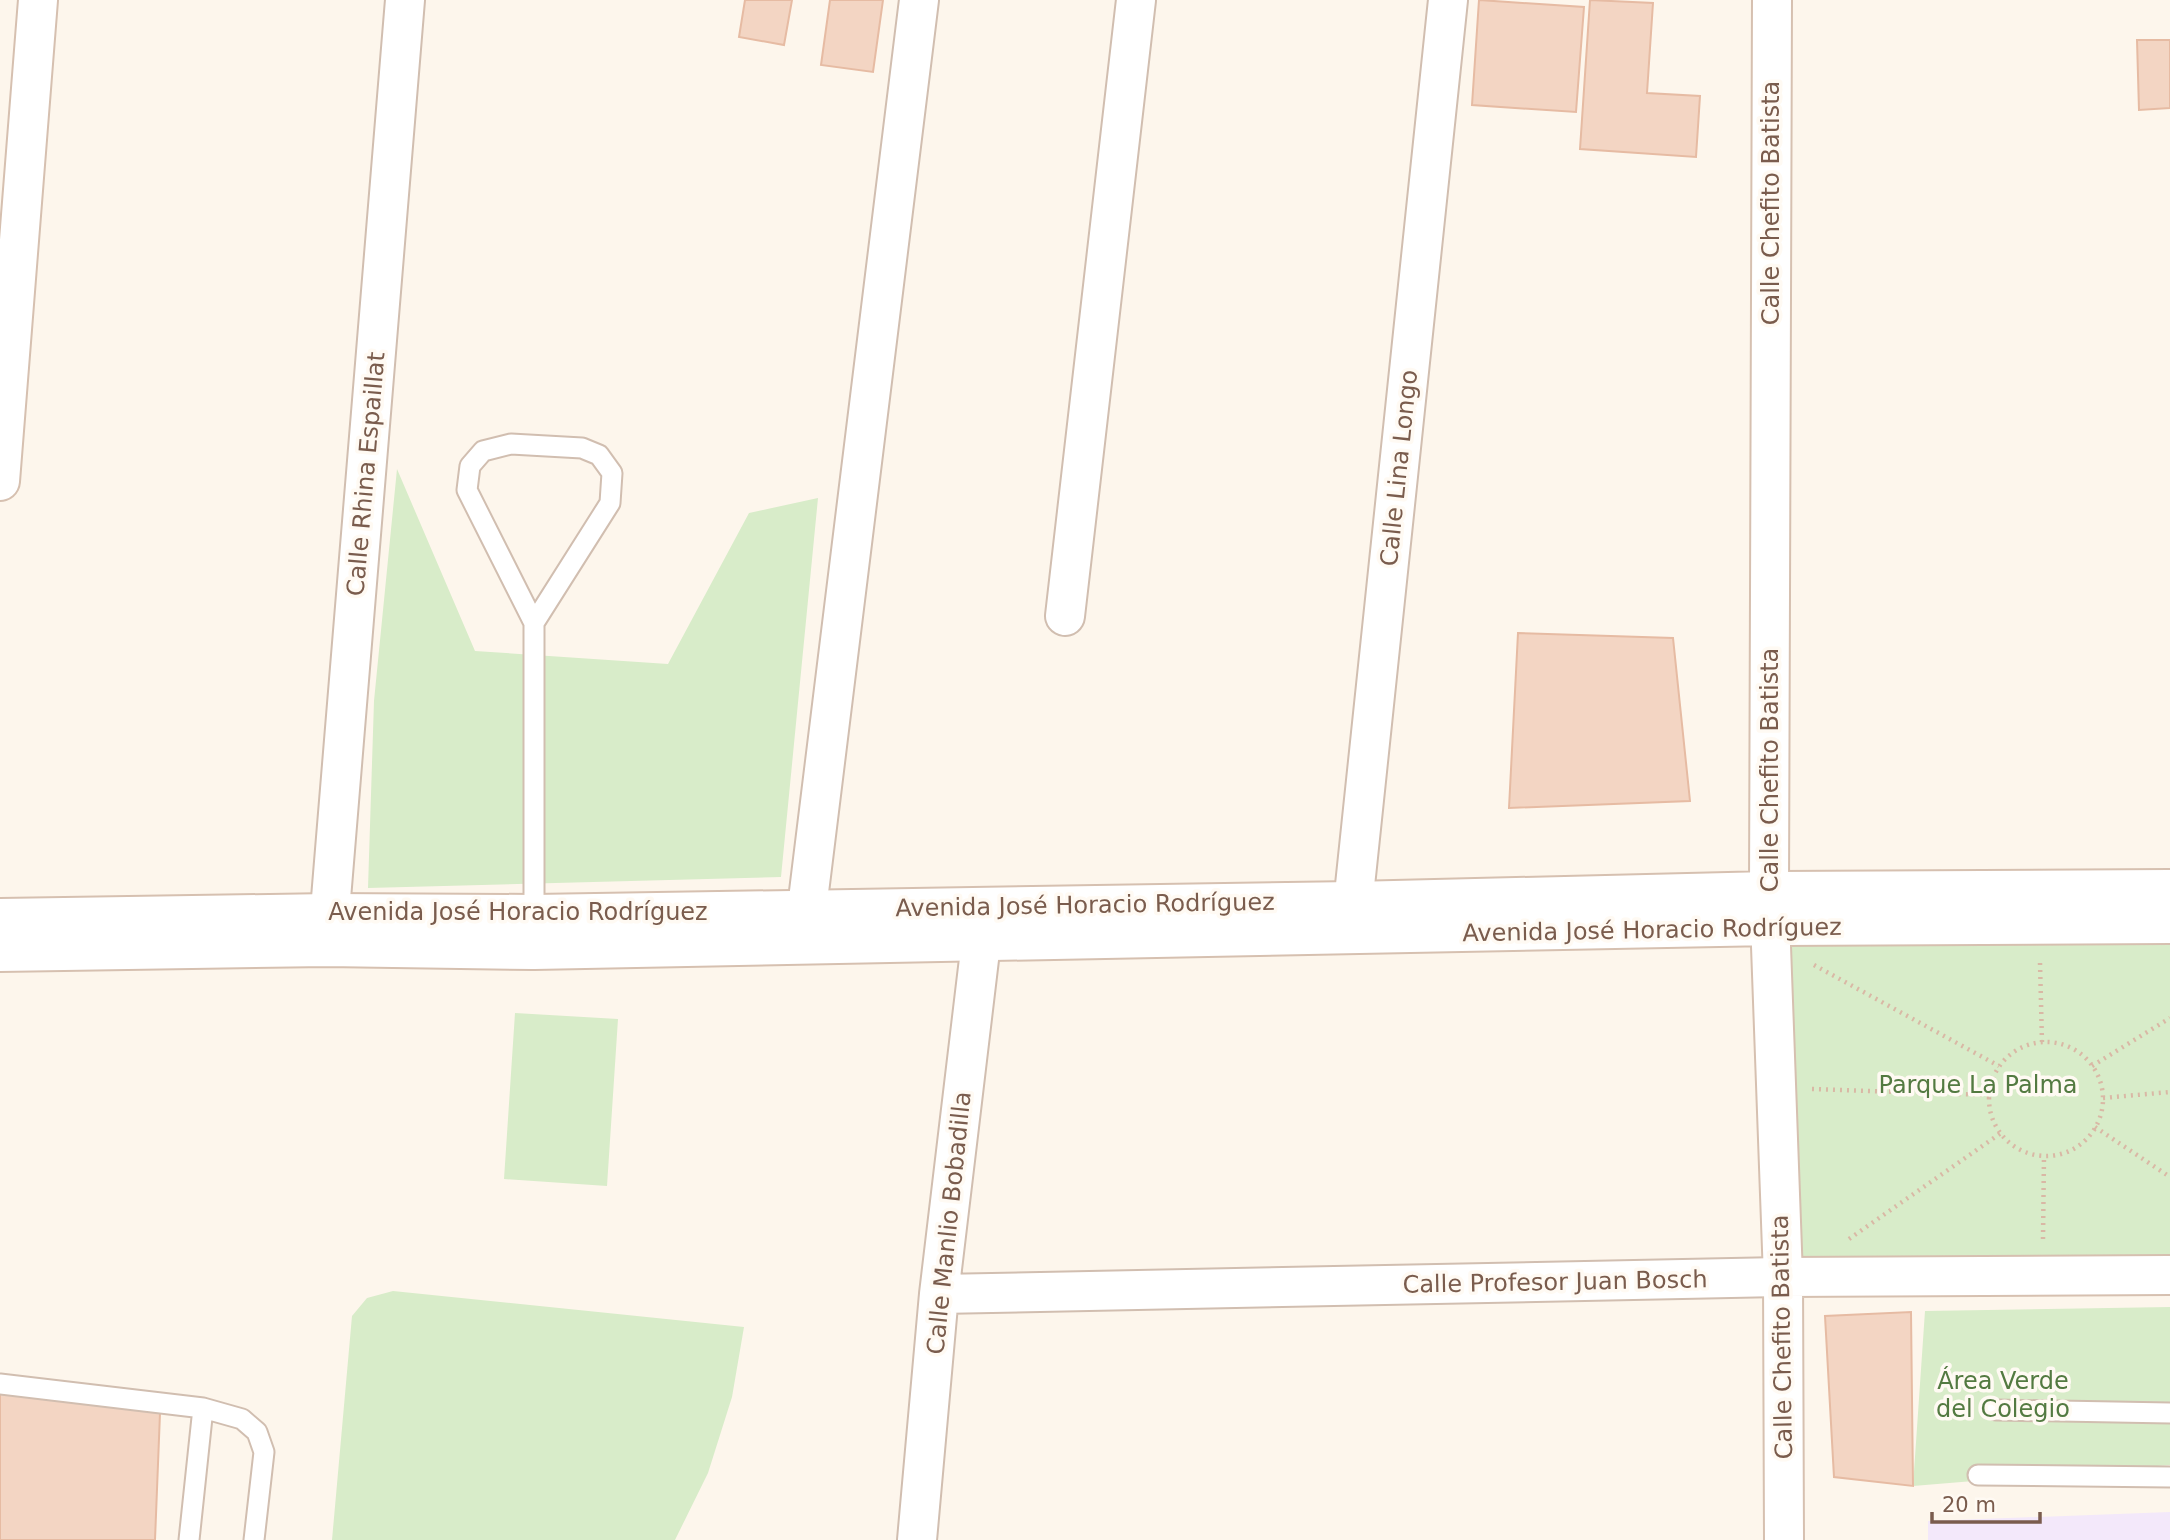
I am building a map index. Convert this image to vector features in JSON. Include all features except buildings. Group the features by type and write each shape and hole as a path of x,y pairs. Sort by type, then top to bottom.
{"street":[{"path":"0,481 38,0"},
{"name":"Calle Rhina Espaillat","path":"328,930 405,0"},
{"path":"807,908 919,0"},
{"path":"1065,616 1136,0"},
{"name":"Calle Lina Longo","path":"1351,918 1448,0"},
{"name":"Calle Chefito Batista","path":"1772,0 1770,909 1783,1277 1784,1540"},
{"name":"Avenida José Horacio Rodríguez","path":"0,918 328,930 534,950 983,925 1770,909 2170,889"},
{"name":"Avenida José Horacio Rodríguez","path":"0,953 534,914 807,908 983,925"},
{"name":"Avenida José Horacio Rodríguez","path":"1770,909 2170,924"},
{"name":"Calle Manlio Bobadilla","path":"917,1540 939,1294 983,925"},
{"name":"Calle Profesor Juan Bosch","path":"939,1294 1783,1277 2170,1275"}],"lane":[{"path":"534,623 610,503 612,473 599,454 582,448 511,444 483,451 470,466 467,490 534,623 534,914"},
{"path":"0,1384 203,1408 242,1419 257,1432 264,1451 254,1540"},
{"path":"189,1540 203,1408"},
{"path":"1996,1410 2170,1413"},
{"path":"1978,1475 2170,1477"}],"path":[{"path":"2040,950 2042,1042"},
{"path":"1810,962 1999,1066"},
{"path":"2092,1066 2170,1018"},
{"path":"2042,1042 2063,1044 2088,1060 2099,1077 2103,1098 2095,1127 2082,1142 2064,1152 2045,1156 2015,1147 2001,1133 1992,1117 1989,1095 1999,1066 2022,1047 2042,1042"},
{"path":"1800,1088 1989,1095"},
{"path":"2103,1098 2170,1093"},
{"path":"2095,1127 2170,1177"},
{"path":"1848,1240 2001,1133"},
{"path":"2042,1251 2045,1156"}],"shaded area":[{"path":"2170,1512 2170,1540 1928,1540 1928,1521"}],"green space":[{"path":"397,469 475,651 668,664 749,513 818,498 781,877 368,888 374,701"},
{"name":"Parque La Palma","path":"2170,914 2170,1259 1795,1260 1785,917"},
{"path":"515,1013 618,1019 607,1186 504,1179"},
{"path":"393,1291 744,1327 732,1397 708,1473 675,1540 332,1540 352,1316 367,1298"},
{"name":"Área Verde del Colegio","path":"2170,1307 2170,1465 1913,1486 1925,1311"}]}
